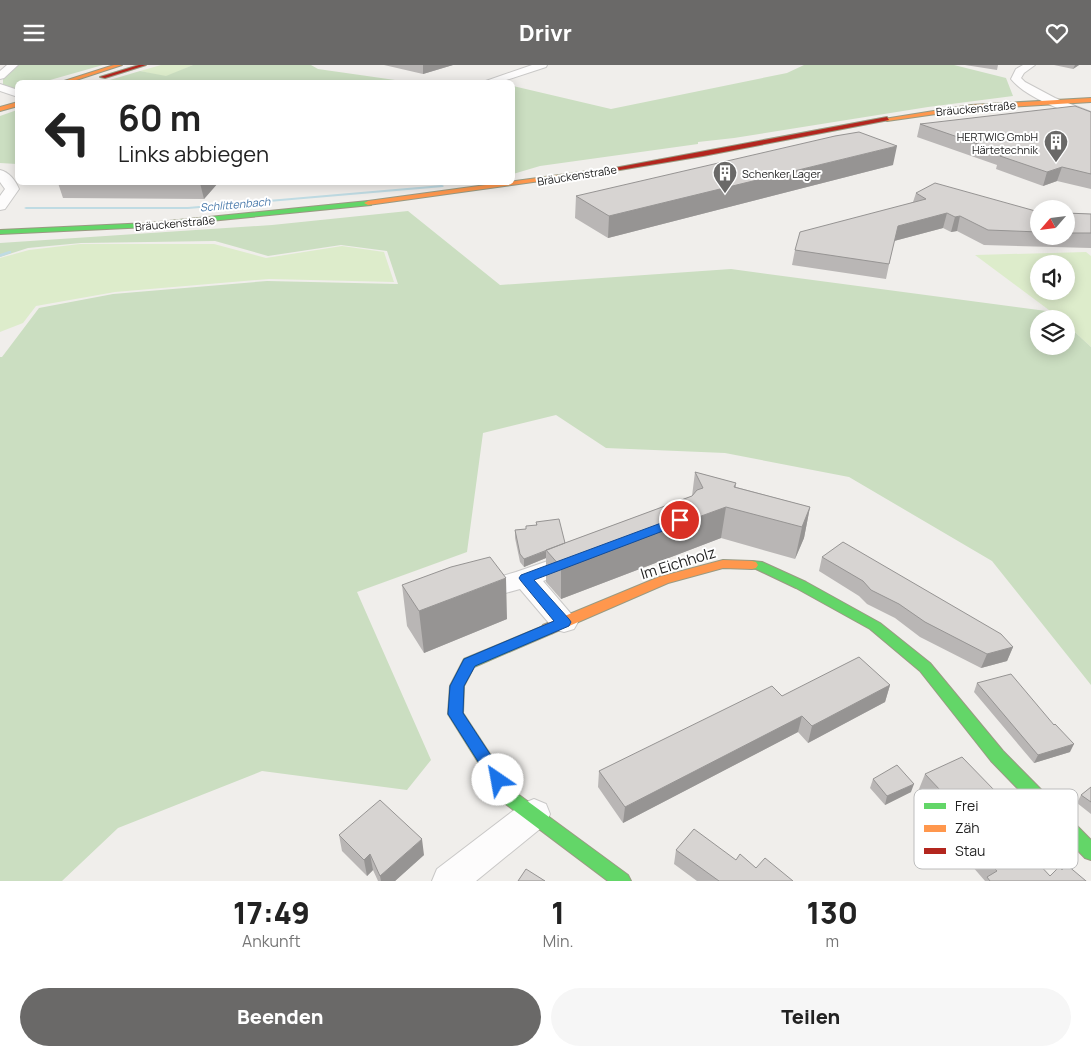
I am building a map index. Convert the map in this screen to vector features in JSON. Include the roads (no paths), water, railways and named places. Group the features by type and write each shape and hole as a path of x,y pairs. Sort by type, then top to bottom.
{"main road":[{"path":"71,80 121,67 144,65"},
{"path":"92,80 121,67"},
{"path":"0,101 15,96"},
{"name":"Bräuckenstraße","path":"515,185 673,159 930,112 1056,101 1091,100"},
{"path":"0,109 15,105"},
{"name":"Bräuckenstraße","path":"0,231 89,230 171,224 514,185"},
{"name":"Im Eichholz","path":"622,881 509,797 455,714 457,686 470,663 664,580 723,564 758,565 801,585 874,626 925,667 997,756 1029,789"},
{"name":"Im Eichholz","path":"1078,839 1091,852"}],"street":[{"path":"0,76 12,65"},
{"path":"494,80 542,65"},
{"path":"1030,65 1020,71 1016,79 1056,101 1091,116"},
{"path":"0,87 15,94"},
{"path":"0,174 10,183 12,189 0,207"},
{"path":"456,597 525,578 598,551"},
{"path":"525,578 564,622"},
{"path":"449,881 534,814"}],"waterway":[{"name":"Schlittenbach","path":"26,208 188,208 442,186"},
{"path":"0,256 9,252"}],"place":[{"name":"HERTWIG GmbH Härtetechnik","path":"1056,163"},
{"name":"Schenker Lager","path":"725,194"}]}
